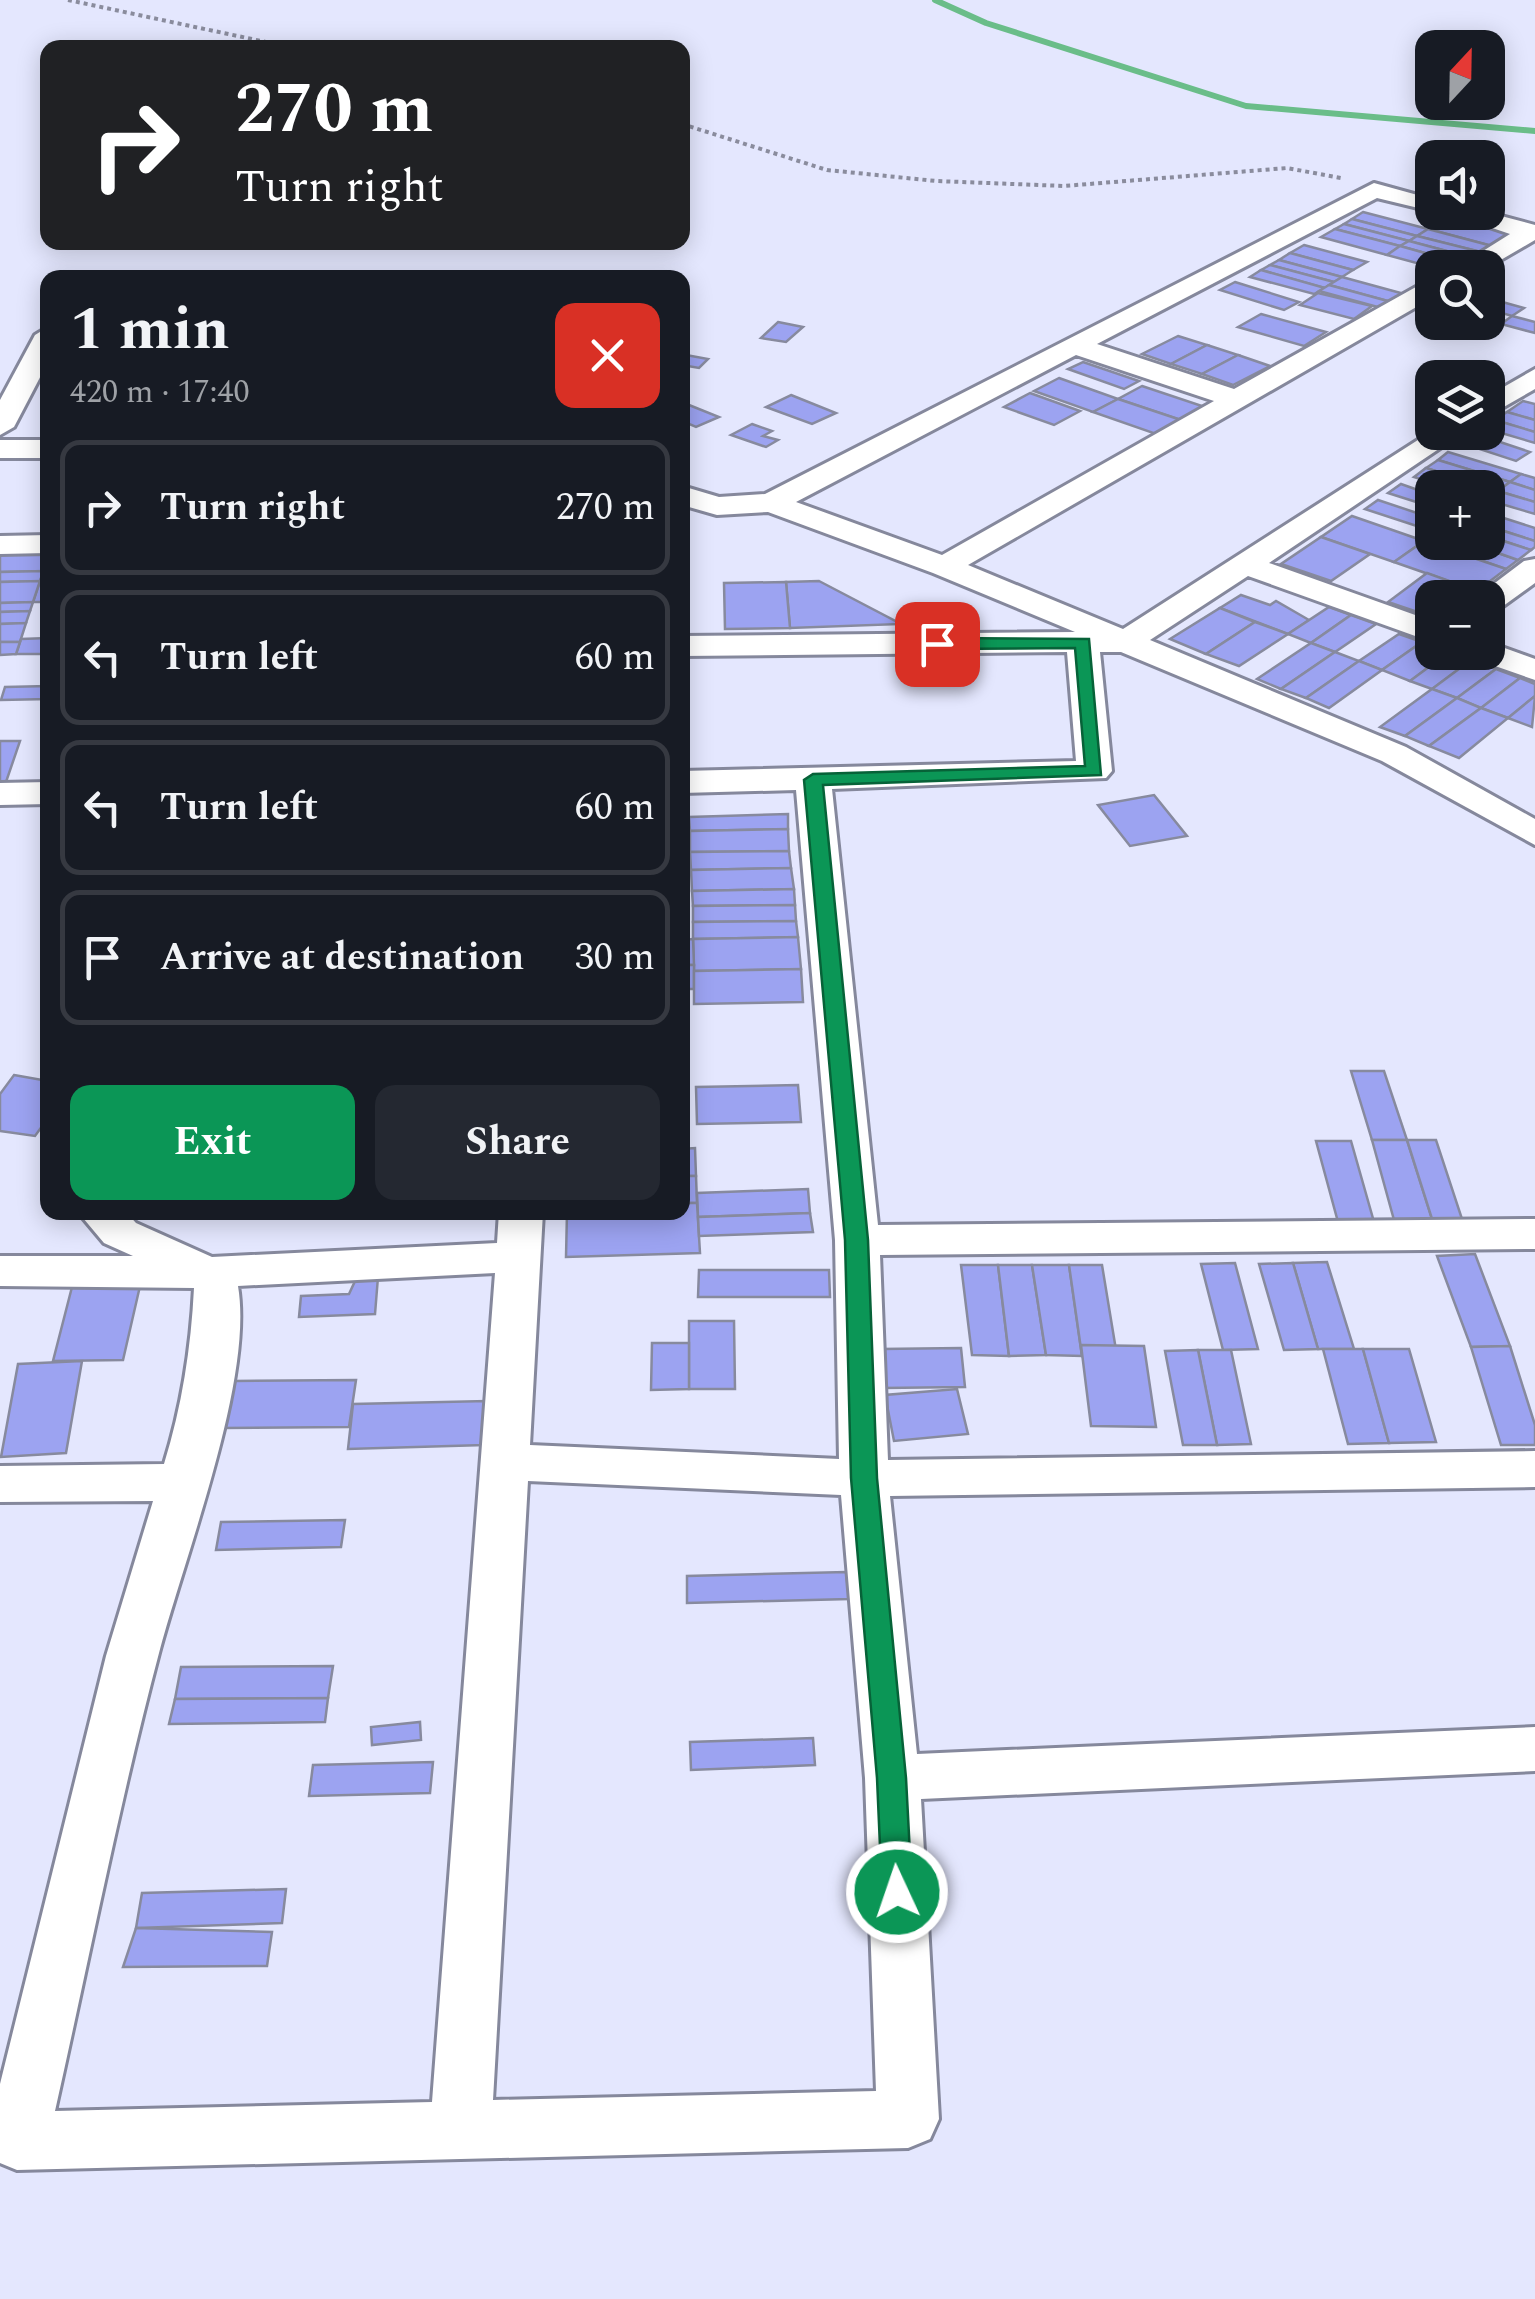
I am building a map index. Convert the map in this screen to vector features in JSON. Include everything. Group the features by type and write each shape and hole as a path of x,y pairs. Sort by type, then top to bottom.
{"street":[{"path":"690,498 717,506 747,508 771,503 1374,190 1415,201"},
{"path":"1505,225 1533,233"},
{"path":"1501,250 1533,233"},
{"path":"944,566 1415,298"},
{"path":"1074,346 1236,400"},
{"path":"0,427 40,365"},
{"path":"1505,399 1530,386"},
{"path":"0,450 40,449"},
{"path":"690,646 1126,642 1422,450"},
{"path":"771,503 944,566 1394,754 1535,834"},
{"path":"690,518 717,506"},
{"path":"0,545 40,544"},
{"path":"1246,565 1415,626"},
{"path":"1505,590 1535,568"},
{"path":"690,782 1094,771 1083,642"},
{"path":"1505,659 1535,670"},
{"path":"108,1220 120,1233 207,1272 217,1288 215,1338 201,1422 132,1656 17,2141 461,2127 908,2119 892,1778 864,1478 856,1240 813,780"},
{"path":"0,794 40,793"},
{"path":"856,1240 1535,1234"},
{"path":"0,1271 207,1272 518,1235 461,2127"},
{"path":"504,1462 864,1478 1535,1469"},
{"path":"0,1484 184,1482"},
{"path":"892,1778 1535,1749"}],"path":[{"path":"68,0 256,40"},
{"path":"690,127 827,170 936,181 1064,186 1287,168 1325,172 1374,190"}],"building":[{"path":"1363,212 1415,226 1415,230 1426,230 1417,236 1352,219"},
{"path":"1352,219 1417,236 1409,241 1344,224"},
{"path":"1344,224 1409,241 1400,246 1335,229"},
{"path":"1335,229 1400,246 1387,255 1321,237"},
{"path":"1432,230 1513,233 1492,246"},
{"path":"1432,230 1492,246 1473,250 1417,236"},
{"path":"1417,236 1473,250 1443,250 1409,241"},
{"path":"1409,241 1443,250 1415,250 1400,246"},
{"path":"1304,245 1367,262 1353,270 1290,253"},
{"path":"1400,246 1415,250 1415,263 1387,255"},
{"path":"1290,253 1353,270 1342,277 1279,260"},
{"path":"1279,260 1342,277 1334,282 1270,265"},
{"path":"1270,265 1334,282 1325,288 1261,270"},
{"path":"1261,270 1325,288 1314,294 1250,277"},
{"path":"1342,277 1408,295 1395,303 1329,285"},
{"path":"1235,282 1299,302 1284,310 1220,290"},
{"path":"1329,285 1395,303 1385,309 1319,291"},
{"path":"1318,293 1372,306 1354,319 1300,305"},
{"path":"1505,303 1524,308 1512,316 1505,314"},
{"path":"1261,314 1326,332 1304,346 1238,327"},
{"path":"1512,316 1535,322 1535,333 1505,325"},
{"path":"778,322 803,327 786,342 761,338"},
{"path":"1178,336 1207,345 1171,364 1142,354"},
{"path":"1207,345 1238,355 1202,374 1171,364"},
{"path":"1238,355 1270,366 1233,385 1202,374"},
{"path":"690,356 708,359 699,368 690,366"},
{"path":"1083,362 1139,381 1124,389 1068,369"},
{"path":"1059,378 1118,399 1093,412 1034,391"},
{"path":"1142,386 1205,407 1181,420 1118,399"},
{"path":"1030,393 1080,411 1054,425 1004,407"},
{"path":"791,395 836,413 812,424 766,407"},
{"path":"1118,399 1181,420 1156,434 1093,412"},
{"path":"1523,401 1535,404 1535,420 1507,412"},
{"path":"690,405 719,417 696,427 690,424"},
{"path":"1505,413 1535,420 1535,432 1505,423"},
{"path":"1505,423 1535,432 1535,443 1505,434"},
{"path":"752,424 772,431 763,436 778,440 766,447 731,435"},
{"path":"1505,444 1530,452 1516,461 1482,450 1505,450"},
{"path":"1448,452 1521,474 1510,482 1505,480 1505,470 1471,470 1438,460"},
{"path":"1438,460 1471,470 1432,470 1426,468"},
{"path":"1521,474 1535,478 1535,490 1510,482"},
{"path":"1510,482 1535,490 1535,502 1505,493 1505,486"},
{"path":"1401,484 1415,489 1415,502 1388,493"},
{"path":"1505,493 1535,502 1535,514 1505,505"},
{"path":"1378,500 1415,512 1415,525 1365,509"},
{"path":"1352,516 1415,538 1415,547 1394,562 1321,537"},
{"path":"1505,518 1535,528 1535,541 1505,531"},
{"path":"1505,531 1535,541 1531,550 1505,542"},
{"path":"1321,537 1370,554 1331,581 1281,564"},
{"path":"1505,542 1531,550 1518,560 1505,555"},
{"path":"1415,547 1415,560 1480,560 1506,569 1492,580 1446,580 1394,562"},
{"path":"40,552 40,571 0,572 0,553"},
{"path":"1505,555 1518,560 1506,569 1480,560 1505,560"},
{"path":"40,571 40,581 0,582 0,572"},
{"path":"1427,573 1446,580 1418,580"},
{"path":"40,581 40,602 33,602"},
{"path":"40,581 33,602 0,603 0,582"},
{"path":"819,581 901,624 790,628 786,582"},
{"path":"786,582 790,628 725,629 724,583"},
{"path":"1415,582 1415,611 1388,602"},
{"path":"1241,595 1270,605 1276,601 1309,620 1288,634 1220,608"},
{"path":"33,602 30,611 0,612 0,603"},
{"path":"1329,607 1351,615 1311,643 1288,634"},
{"path":"1220,608 1255,622 1206,654 1170,639"},
{"path":"30,611 26,623 0,624 0,612"},
{"path":"1351,615 1376,624 1335,652 1311,643"},
{"path":"1255,622 1288,634 1239,666 1206,654"},
{"path":"26,623 20,642 0,642 0,624"},
{"path":"1399,634 1415,640 1415,647 1382,670 1359,661"},
{"path":"40,638 40,654 16,654 21,639"},
{"path":"0,642 20,642 16,654 0,655"},
{"path":"1311,643 1335,652 1281,689 1257,679"},
{"path":"1415,647 1415,670 1425,670 1410,681 1382,670"},
{"path":"1335,652 1359,661 1306,698 1281,689"},
{"path":"1359,661 1382,670 1329,708 1306,698"},
{"path":"1425,670 1458,670 1432,689 1410,681"},
{"path":"1458,670 1495,670 1457,698 1432,689"},
{"path":"1495,670 1520,678 1481,708 1457,698"},
{"path":"1520,678 1535,684 1535,696 1508,718 1481,708"},
{"path":"40,686 40,699 1,700 5,687"},
{"path":"1432,689 1457,698 1405,736 1380,727"},
{"path":"1535,696 1532,727 1508,718"},
{"path":"1457,698 1481,708 1429,746 1405,736"},
{"path":"1481,708 1508,718 1459,758 1429,746"},
{"path":"0,741 20,741 6,782 0,782"},
{"path":"1154,795 1187,836 1130,846 1098,805"},
{"path":"788,814 788,829 690,831 690,817"},
{"path":"788,829 789,851 690,852 690,831"},
{"path":"789,851 791,868 691,870 690,852"},
{"path":"791,868 794,889 692,891 691,870"},
{"path":"794,889 795,905 693,906 692,891"},
{"path":"795,905 796,921 693,922 693,906"},
{"path":"796,921 798,937 693,939 693,922"},
{"path":"798,937 801,969 694,971 693,939"},
{"path":"693,939 694,965 690,965"},
{"path":"690,965 694,965 694,989 690,989"},
{"path":"801,969 803,1002 694,1004 694,971"},
{"path":"1351,1071 1384,1071 1407,1140 1372,1140"},
{"path":"14,1075 40,1080 40,1129 35,1136 0,1131 0,1094"},
{"path":"798,1085 801,1122 697,1124 696,1087"},
{"path":"1372,1140 1407,1140 1432,1219 1394,1220"},
{"path":"1407,1140 1436,1140 1462,1219 1432,1219"},
{"path":"1316,1141 1351,1141 1374,1222 1338,1222"},
{"path":"690,1148 695,1148 696,1176 690,1176"},
{"path":"690,1176 696,1176 697,1203 690,1203"},
{"path":"808,1189 810,1213 698,1217 697,1193"},
{"path":"690,1203 697,1203 700,1253 566,1257 567,1220 690,1220"},
{"path":"810,1213 813,1232 699,1236 698,1217"},
{"path":"1475,1254 1510,1346 1471,1347 1437,1256"},
{"path":"1327,1262 1354,1349 1318,1349 1293,1263"},
{"path":"1235,1263 1258,1349 1223,1350 1201,1264"},
{"path":"1293,1263 1318,1349 1284,1350 1259,1264"},
{"path":"961,1265 998,1265 1009,1356 972,1355"},
{"path":"998,1265 1032,1265 1046,1355 1009,1356"},
{"path":"1032,1265 1069,1265 1082,1356 1046,1355"},
{"path":"1069,1265 1102,1265 1117,1356 1082,1356"},
{"path":"699,1270 829,1270 830,1297 698,1297"},
{"path":"378,1277 375,1314 299,1317 301,1296 349,1294 356,1279"},
{"path":"140,1286 123,1360 53,1361 72,1287"},
{"path":"689,1321 734,1321 735,1389 689,1389"},
{"path":"652,1343 689,1343 689,1389 651,1390"},
{"path":"1081,1345 1144,1346 1156,1427 1091,1426"},
{"path":"1510,1346 1535,1425 1535,1445 1501,1445 1471,1347"},
{"path":"961,1348 965,1387 883,1388 881,1349"},
{"path":"1323,1349 1363,1349 1389,1443 1348,1444"},
{"path":"1363,1349 1409,1349 1436,1442 1389,1443"},
{"path":"1198,1350 1231,1350 1251,1444 1217,1445"},
{"path":"1198,1350 1217,1445 1183,1445 1165,1351"},
{"path":"82,1361 66,1453 1,1457 18,1364"},
{"path":"356,1380 349,1427 224,1428 234,1381"},
{"path":"957,1389 968,1434 894,1441 885,1395"},
{"path":"487,1401 484,1445 348,1449 353,1404"},
{"path":"345,1520 341,1547 216,1550 221,1522"},
{"path":"846,1572 849,1599 687,1603 687,1576"},
{"path":"333,1666 328,1698 175,1699 181,1667"},
{"path":"328,1698 325,1722 169,1724 175,1699"},
{"path":"420,1722 421,1740 372,1745 371,1727"},
{"path":"813,1738 815,1765 691,1770 690,1742"},
{"path":"433,1762 430,1793 309,1796 313,1765"},
{"path":"286,1889 282,1923 136,1928 142,1893"},
{"path":"136,1928 272,1932 267,1966 123,1967"}],"waterway":[{"path":"935,0 986,23 1246,106 1535,131"}],"route":[{"path":"897,1892 892,1778 864,1478 856,1240 813,780 1094,771 1083,642 937,644"}]}
